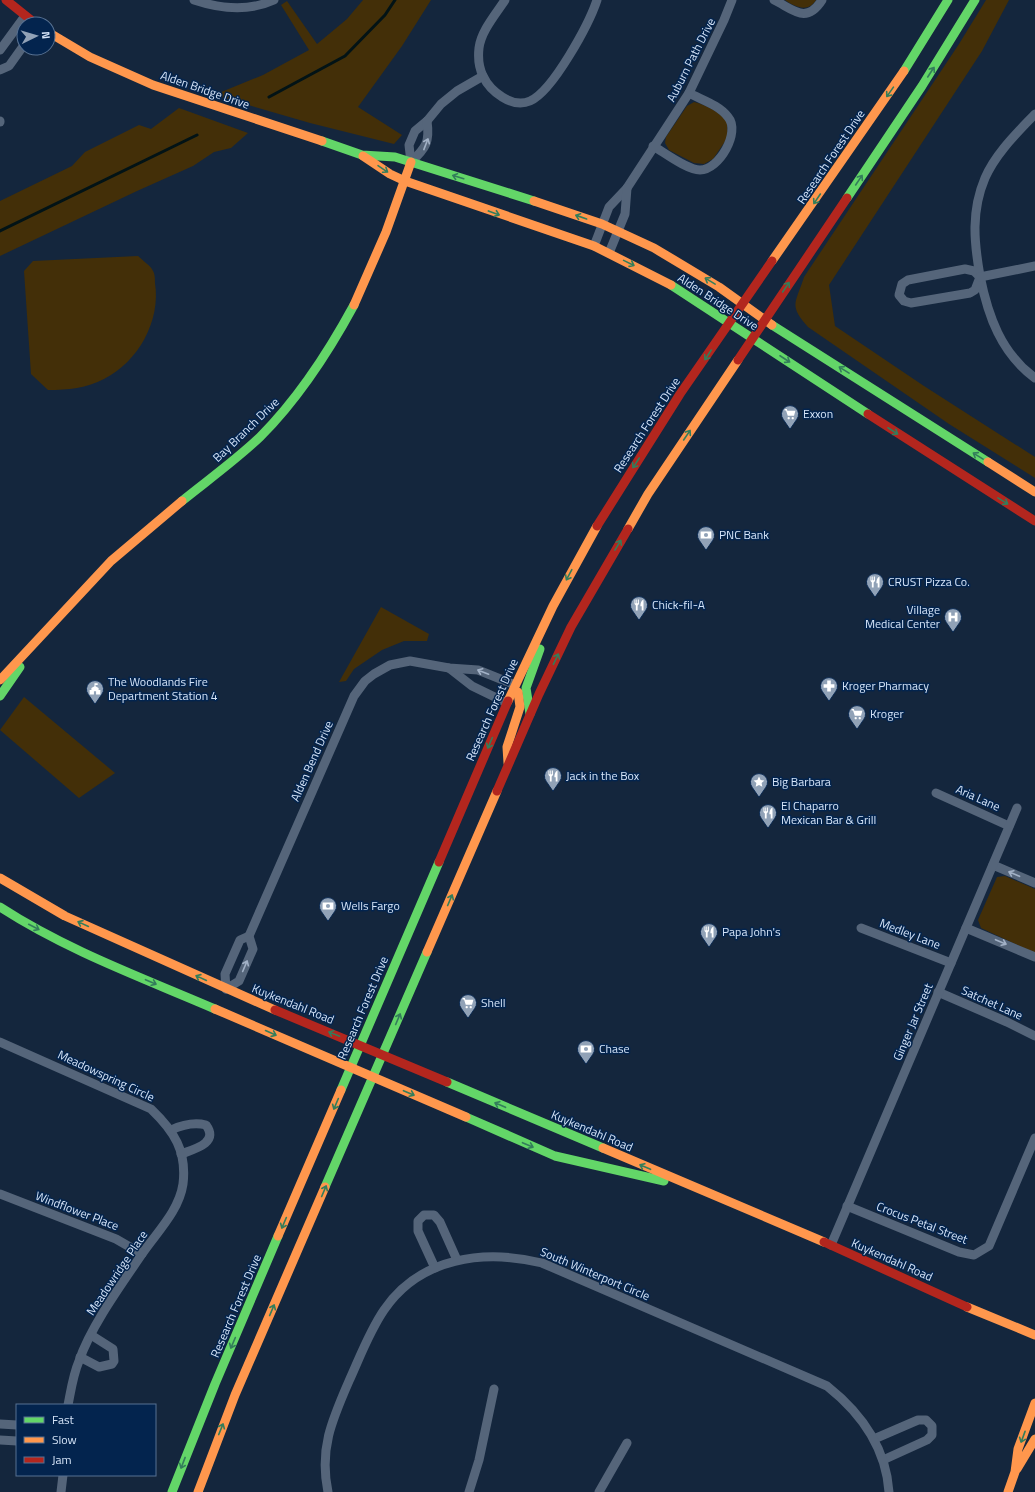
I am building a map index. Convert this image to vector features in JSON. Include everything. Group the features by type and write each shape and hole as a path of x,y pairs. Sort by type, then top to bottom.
{"main road":[{"path":"6,0 25,16"},
{"name":"Research Forest Drive","path":"172,1492 202,1416 360,1045 507,703 540,631 582,551 626,479 729,322 806,216 913,60 948,0"},
{"path":"198,1492 235,1395 530,714 571,627 606,563 648,494 922,86 975,0"},
{"name":"Alden Bridge Drive","path":"56,37 90,57 154,85 362,155 395,157 602,224 618,231 654,248 719,287 764,320 1035,492"},
{"name":"Alden Bridge Drive","path":"362,155 390,174 405,181 594,246 675,287 1035,521"},
{"name":"Bay Branch Drive","path":"0,680 94,577 136,538 213,478 247,448 275,421 303,387 329,351 362,291 380,251 411,162"},
{"path":"530,714 526,688 540,648 540,631"},
{"name":"Bay Branch Drive","path":"0,696 37,641"},
{"path":"508,766 507,746 519,716 520,705 515,685"},
{"name":"Kuykendahl Road","path":"0,878 65,916 226,989 831,1245 959,1304 1035,1335"},
{"name":"Kuykendahl Road","path":"0,907 17,918 90,955 555,1156 694,1187"},
{"path":"1008,1492 1015,1472 1018,1449 1035,1403"},
{"path":"1015,1472 1035,1439"}],"street":[{"path":"194,0 221,8 237,9 264,5 274,0"},
{"path":"505,0 483,34 479,48 479,63 483,76 495,91 504,98 516,102 529,101 538,95 574,49 597,0"},
{"name":"Auburn Path Drive","path":"594,246 609,208 627,188 689,93 732,0"},
{"path":"774,0 795,13 802,14 817,8 822,0"},
{"path":"0,50 16,28"},
{"path":"0,70 9,66 16,56"},
{"path":"411,162 409,144 415,131 427,121 441,104 457,90 483,76"},
{"path":"653,146 692,169 700,170 709,168 716,163 732,136 733,127 729,118 722,111 689,93"},
{"path":"1035,114 1010,140 994,162 978,195 974,235 985,302 1000,340 1013,357 1035,378"},
{"path":"411,162 424,149 429,135 427,121"},
{"name":"Auburn Path Drive","path":"609,253 625,214 627,188"},
{"path":"980,277 1035,266"},
{"path":"965,268 974,271 980,277 975,290 970,293 911,303 904,301 899,295 902,284 908,280 965,268"},
{"name":"Alden Bend Drive","path":"249,936 240,940 225,974 226,989 239,981 253,949 249,936 354,696 365,681 390,665 410,661 449,668 478,670 515,685"},
{"name":"Alden Bend Drive","path":"449,668 472,686 507,703"},
{"name":"Aria Lane","path":"936,793 1009,826"},
{"name":"Ginger Jar Street","path":"831,1245 1017,808"},
{"path":"992,865 1035,883"},
{"name":"Medley Lane","path":"861,928 951,963"},
{"path":"966,928 1035,957"},
{"name":"Satchet Lane","path":"938,992 1035,1036"},
{"name":"Meadowspring Circle","path":"0,1042 151,1109 171,1130 182,1155"},
{"path":"171,1130 179,1126 199,1123 206,1125 210,1131 210,1136 206,1142 182,1155"},
{"name":"Crocus Petal Street","path":"847,1206 959,1252 974,1255 990,1246 1035,1138"},
{"name":"Meadowridge Place","path":"68,1404 80,1357 91,1335 142,1254 166,1221 179,1198 184,1169 182,1155"},
{"name":"Windflower Place","path":"0,1194 116,1239 142,1254"},
{"path":"435,1268 418,1231 418,1221 424,1215 434,1215 440,1222 457,1260"},
{"name":"South Winterport Circle","path":"328,1492 324,1458 329,1432 371,1332 385,1308 418,1277 435,1268 457,1260 487,1256 518,1257 542,1263 803,1374 827,1386 845,1400 861,1417 874,1439 883,1460 889,1491"},
{"path":"80,1357 99,1367 112,1364 114,1360 112,1349 91,1335"},
{"path":"469,1492 479,1460 494,1388"},
{"path":"874,1439 918,1420 926,1420 932,1426 932,1434 927,1440 883,1460"},
{"path":"0,1424 16,1425"},
{"path":"0,1440 16,1441"},
{"path":"599,1492 627,1443"},
{"path":"61,1492 63,1476"}],"shaded area":[{"path":"363,0 431,0 402,46 358,107 402,135 394,144 310,123 214,95 263,75 309,50 281,5 287,1 317,44 347,19"},
{"path":"785,0 816,0 813,4 805,8 801,8"},
{"path":"986,0 1009,0 982,51 829,285 835,326 924,386 1035,457 1035,478 949,424 808,327 798,314 796,308 796,298 804,277 959,44"},
{"path":"694,102 712,109 727,121 728,137 713,159 704,164 694,163 669,150 665,143 666,137 687,106"},
{"path":"179,108 248,133 231,148 214,152 193,166 0,256 0,201 72,166 85,152 139,125 151,129"},
{"path":"138,256 154,272 156,297 150,326 137,351 116,372 98,382 77,388 48,390 31,374 24,271 33,261"},
{"path":"381,607 429,634 427,641 404,641 382,650 354,669 346,681 339,682"},
{"path":"24,697 115,773 79,798 0,730"},
{"path":"1005,876 1035,889 1035,953 981,928 978,920 997,877"}],"waterway":[{"path":"269,97 345,56 385,15 395,0"},
{"path":"0,231 197,135"}],"traffic: fast":[{"path":"904,71 948,0"},
{"path":"847,198 922,86 975,0"},
{"path":"322,141 362,155 395,157 534,201"},
{"path":"671,285 868,414"},
{"path":"182,501 241,454 274,422 300,391 323,358 354,305"},
{"path":"772,325 988,462"},
{"path":"530,714 526,688 540,649"},
{"path":"0,696 20,667"},
{"path":"341,1090 439,862"},
{"path":"0,907 51,937 78,950 215,1009"},
{"path":"325,1187 427,952"},
{"path":"447,1082 603,1148"},
{"path":"466,1117 555,1156 664,1181"},
{"path":"172,1492 215,1384 278,1236"}],"traffic: slow":[{"path":"56,37 90,57 153,85 322,141"},
{"path":"772,261 904,71"},
{"path":"363,156 390,174 405,181 594,246 671,285"},
{"path":"354,305 386,232 411,162"},
{"path":"534,201 602,224 654,248 719,287 772,325"},
{"path":"628,529 648,494 738,360"},
{"path":"988,462 1035,492"},
{"path":"0,680 111,561 182,501"},
{"path":"508,701 553,606 597,526"},
{"path":"508,763 507,747 520,707 518,692"},
{"path":"427,952 497,791"},
{"path":"0,878 65,916 275,1010"},
{"path":"215,1009 466,1117"},
{"path":"278,1236 341,1090"},
{"path":"603,1148 824,1242"},
{"path":"198,1492 235,1395 325,1187"},
{"path":"967,1307 1035,1335"},
{"path":"1008,1492 1015,1472 1018,1449 1035,1403"},
{"path":"1017,1469 1035,1439"}],"traffic: jam":[{"path":"6,0 26,16"},
{"path":"738,360 847,198"},
{"path":"597,526 680,394 772,261"},
{"path":"868,414 1035,521"},
{"path":"497,791 539,694 571,627 628,529"},
{"path":"439,862 508,701"},
{"path":"275,1010 447,1082"},
{"path":"824,1242 967,1307"}],"place":[{"name":"Exxon","path":"790,429"},
{"name":"PNC Bank","path":"706,550"},
{"name":"CRUST Pizza Co.","path":"875,597"},
{"name":"Chick-fil-A","path":"639,620"},
{"name":"Village Medical Center","path":"953,632"},
{"name":"Kroger Pharmacy","path":"829,701"},
{"name":"The Woodlands Fire Department Station 4","path":"95,704"},
{"name":"Kroger","path":"857,729"},
{"name":"Jack in the Box","path":"553,791"},
{"name":"Big Barbara","path":"759,797"},
{"name":"El Chaparro Mexican Bar & Grill","path":"768,828"},
{"name":"Wells Fargo","path":"328,921"},
{"name":"Papa John's","path":"709,947"},
{"name":"Shell","path":"468,1018"},
{"name":"Chase","path":"586,1064"}]}
